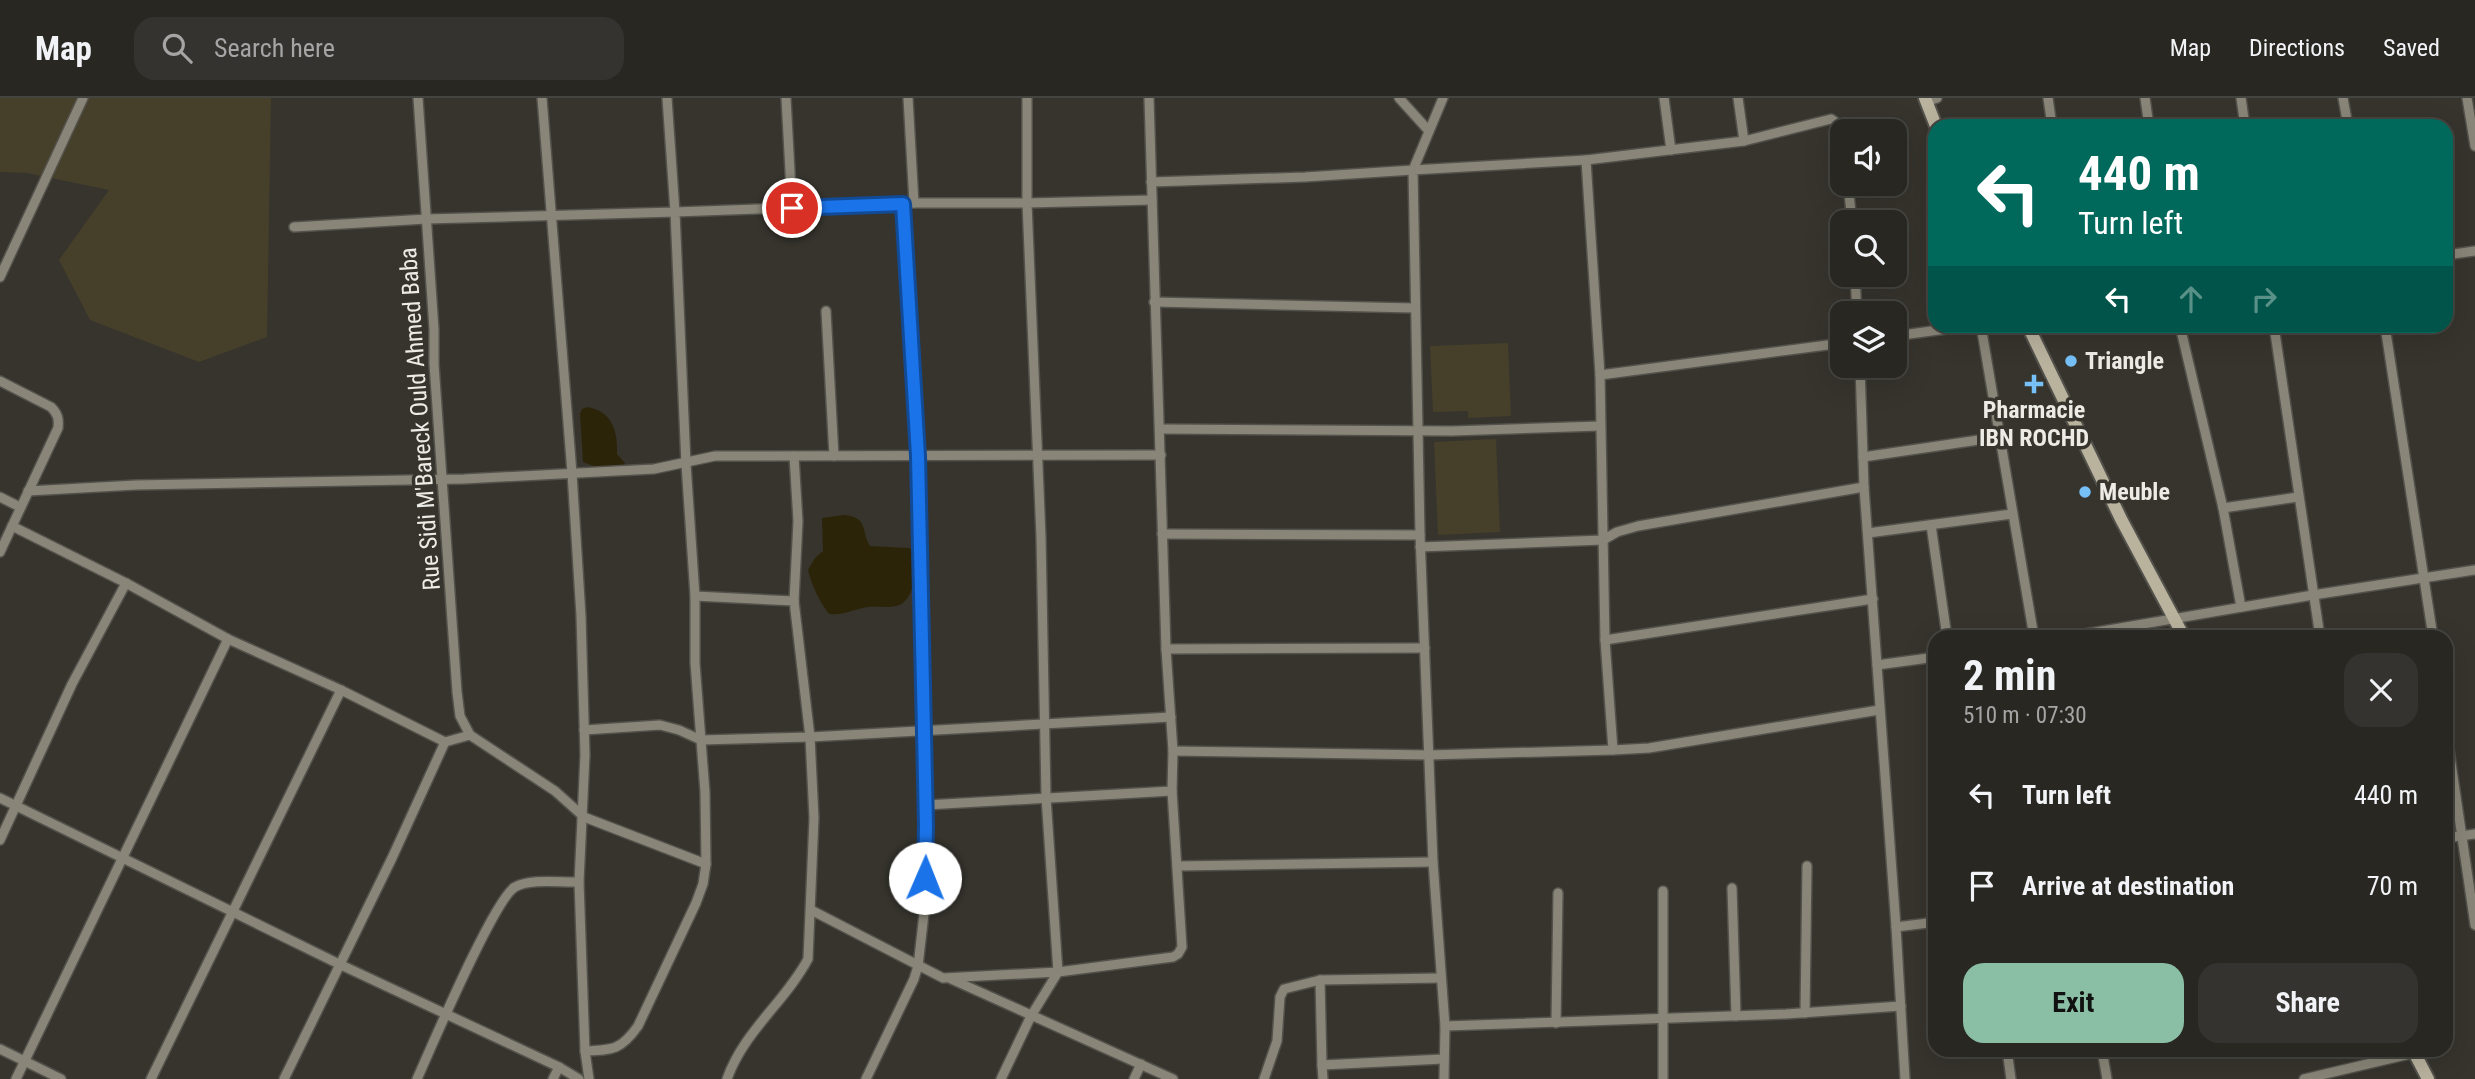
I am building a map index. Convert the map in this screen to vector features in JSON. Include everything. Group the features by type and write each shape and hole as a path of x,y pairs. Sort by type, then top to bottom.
{"street":[{"path":"0,277 83,98"},
{"name":"Rue Sidi M'Bareck Ould Ahmed Baba","path":"418,98 457,692 460,716 470,736"},
{"path":"542,98 581,616 584,817 579,882 585,1051 589,1079"},
{"path":"585,1051 618,1048 626,1043 638,1026 696,903 706,864 695,663 695,596 667,98"},
{"path":"786,98 792,208"},
{"path":"908,98 914,203"},
{"path":"1001,1079 1031,1016 1058,972 1046,797 1038,456 1027,203 1027,98"},
{"path":"949,979 1058,972 1173,957 1182,947 1166,649 1149,98"},
{"path":"1399,98 1429,131"},
{"path":"1443,98 1413,170 1420,547 1433,862 1444,1026 1444,1079"},
{"path":"1664,98 1671,150"},
{"path":"1738,98 1744,141"},
{"path":"2048,98 2051,119"},
{"path":"2146,98 2148,119"},
{"path":"2241,98 2244,119"},
{"path":"2343,98 2347,119"},
{"path":"2468,98 2475,146"},
{"path":"1929,99 1934,119"},
{"path":"1151,182 1305,177 1586,160 1744,141 1830,119"},
{"path":"1586,160 1600,375 1605,640 1613,750"},
{"path":"294,227 426,219 914,203 1152,200"},
{"path":"866,1079 914,979 925,905 926,805 918,456 903,204"},
{"path":"2453,254 2475,251"},
{"path":"1154,302 1414,308"},
{"path":"826,311 834,456"},
{"path":"1907,334 1928,331"},
{"path":"1982,333 2033,630"},
{"path":"2031,333 2061,397 2180,630"},
{"path":"2182,333 2223,508 2241,607"},
{"path":"2275,333 2319,630"},
{"path":"2386,333 2432,630"},
{"path":"1600,375 1830,345"},
{"path":"1860,378 1864,487 1874,599 1879,710 1905,1079"},
{"path":"0,380 51,407 59,420 58,428 0,552"},
{"path":"1160,429 1500,430 1600,426"},
{"path":"1863,457 1999,437"},
{"path":"28,491 136,485 464,479 654,469 715,456 1161,455"},
{"path":"727,1079 735,1058 775,1003 799,976 808,959 814,818 810,737 794,601 798,521 794,456"},
{"path":"1420,547 1603,540 1616,531 1638,526 1864,487"},
{"path":"0,497 20,507"},
{"path":"2223,508 2298,497"},
{"path":"1868,533 2012,514"},
{"path":"1931,525 1946,630"},
{"path":"12,526 126,583 228,639 341,690 445,742 470,736 555,791 584,817 706,864"},
{"path":"1162,534 1420,535"},
{"path":"2106,630 2475,570"},
{"path":"0,840 72,684 126,583"},
{"path":"695,596 794,601"},
{"path":"1605,640 1874,599"},
{"path":"16,1079 228,639"},
{"path":"1166,649 1424,648"},
{"path":"1877,665 1928,658"},
{"path":"151,1079 341,690"},
{"path":"1173,751 1429,755 1648,748 1879,710"},
{"path":"584,730 660,725 701,740 1171,718"},
{"path":"284,1079 392,858 445,742"},
{"path":"2453,776 2475,925"},
{"path":"926,805 1172,791"},
{"path":"0,798 579,1079"},
{"path":"2453,837 2475,834"},
{"path":"1178,866 1433,862"},
{"path":"1805,1013 1807,866"},
{"path":"417,1079 498,908 507,895 515,887 531,883 579,882"},
{"path":"1732,888 1736,1016"},
{"path":"1663,891 1663,1079"},
{"path":"1556,1023 1558,893"},
{"path":"811,910 936,976 949,979 1173,1079"},
{"path":"1896,927 1928,923"},
{"path":"1264,1079 1275,1054 1280,997 1284,989 1320,980 1441,978"},
{"path":"1320,980 1323,1079"},
{"path":"1444,1026 1662,1020 1901,1006"},
{"path":"0,1049 61,1079"},
{"path":"2008,1057 2011,1079"},
{"path":"2103,1057 2107,1079"},
{"path":"2304,1079 2394,1057"},
{"path":"2417,1057 2428,1079"},
{"path":"1322,1065 1443,1059"},
{"path":"1134,1079 1141,1063"},
{"path":"553,1079 559,1067"}],"shaded area":[{"path":"0,98 271,98 267,337 199,362 90,320 59,260 109,190 27,173 0,172"},
{"path":"1508,343 1511,416 1468,418 1468,411 1433,412 1430,346"},
{"path":"582,409 596,409 612,423 617,454 625,463 623,467 599,468 583,462 580,414"},
{"path":"1496,439 1500,532 1438,535 1434,442"},
{"path":"852,516 861,522 870,546 909,548 916,552 914,583 903,603 893,607 868,607 839,614 829,614 825,609 808,570 823,551 822,518"}],"place":[{"name":"Triangle","path":"2071,361"},
{"name":"Pharmacie IBN ROCHD","path":"2034,384"},
{"name":"Meuble","path":"2085,492"}],"route":[{"path":"792,208 903,204 918,456 925,878"}]}
